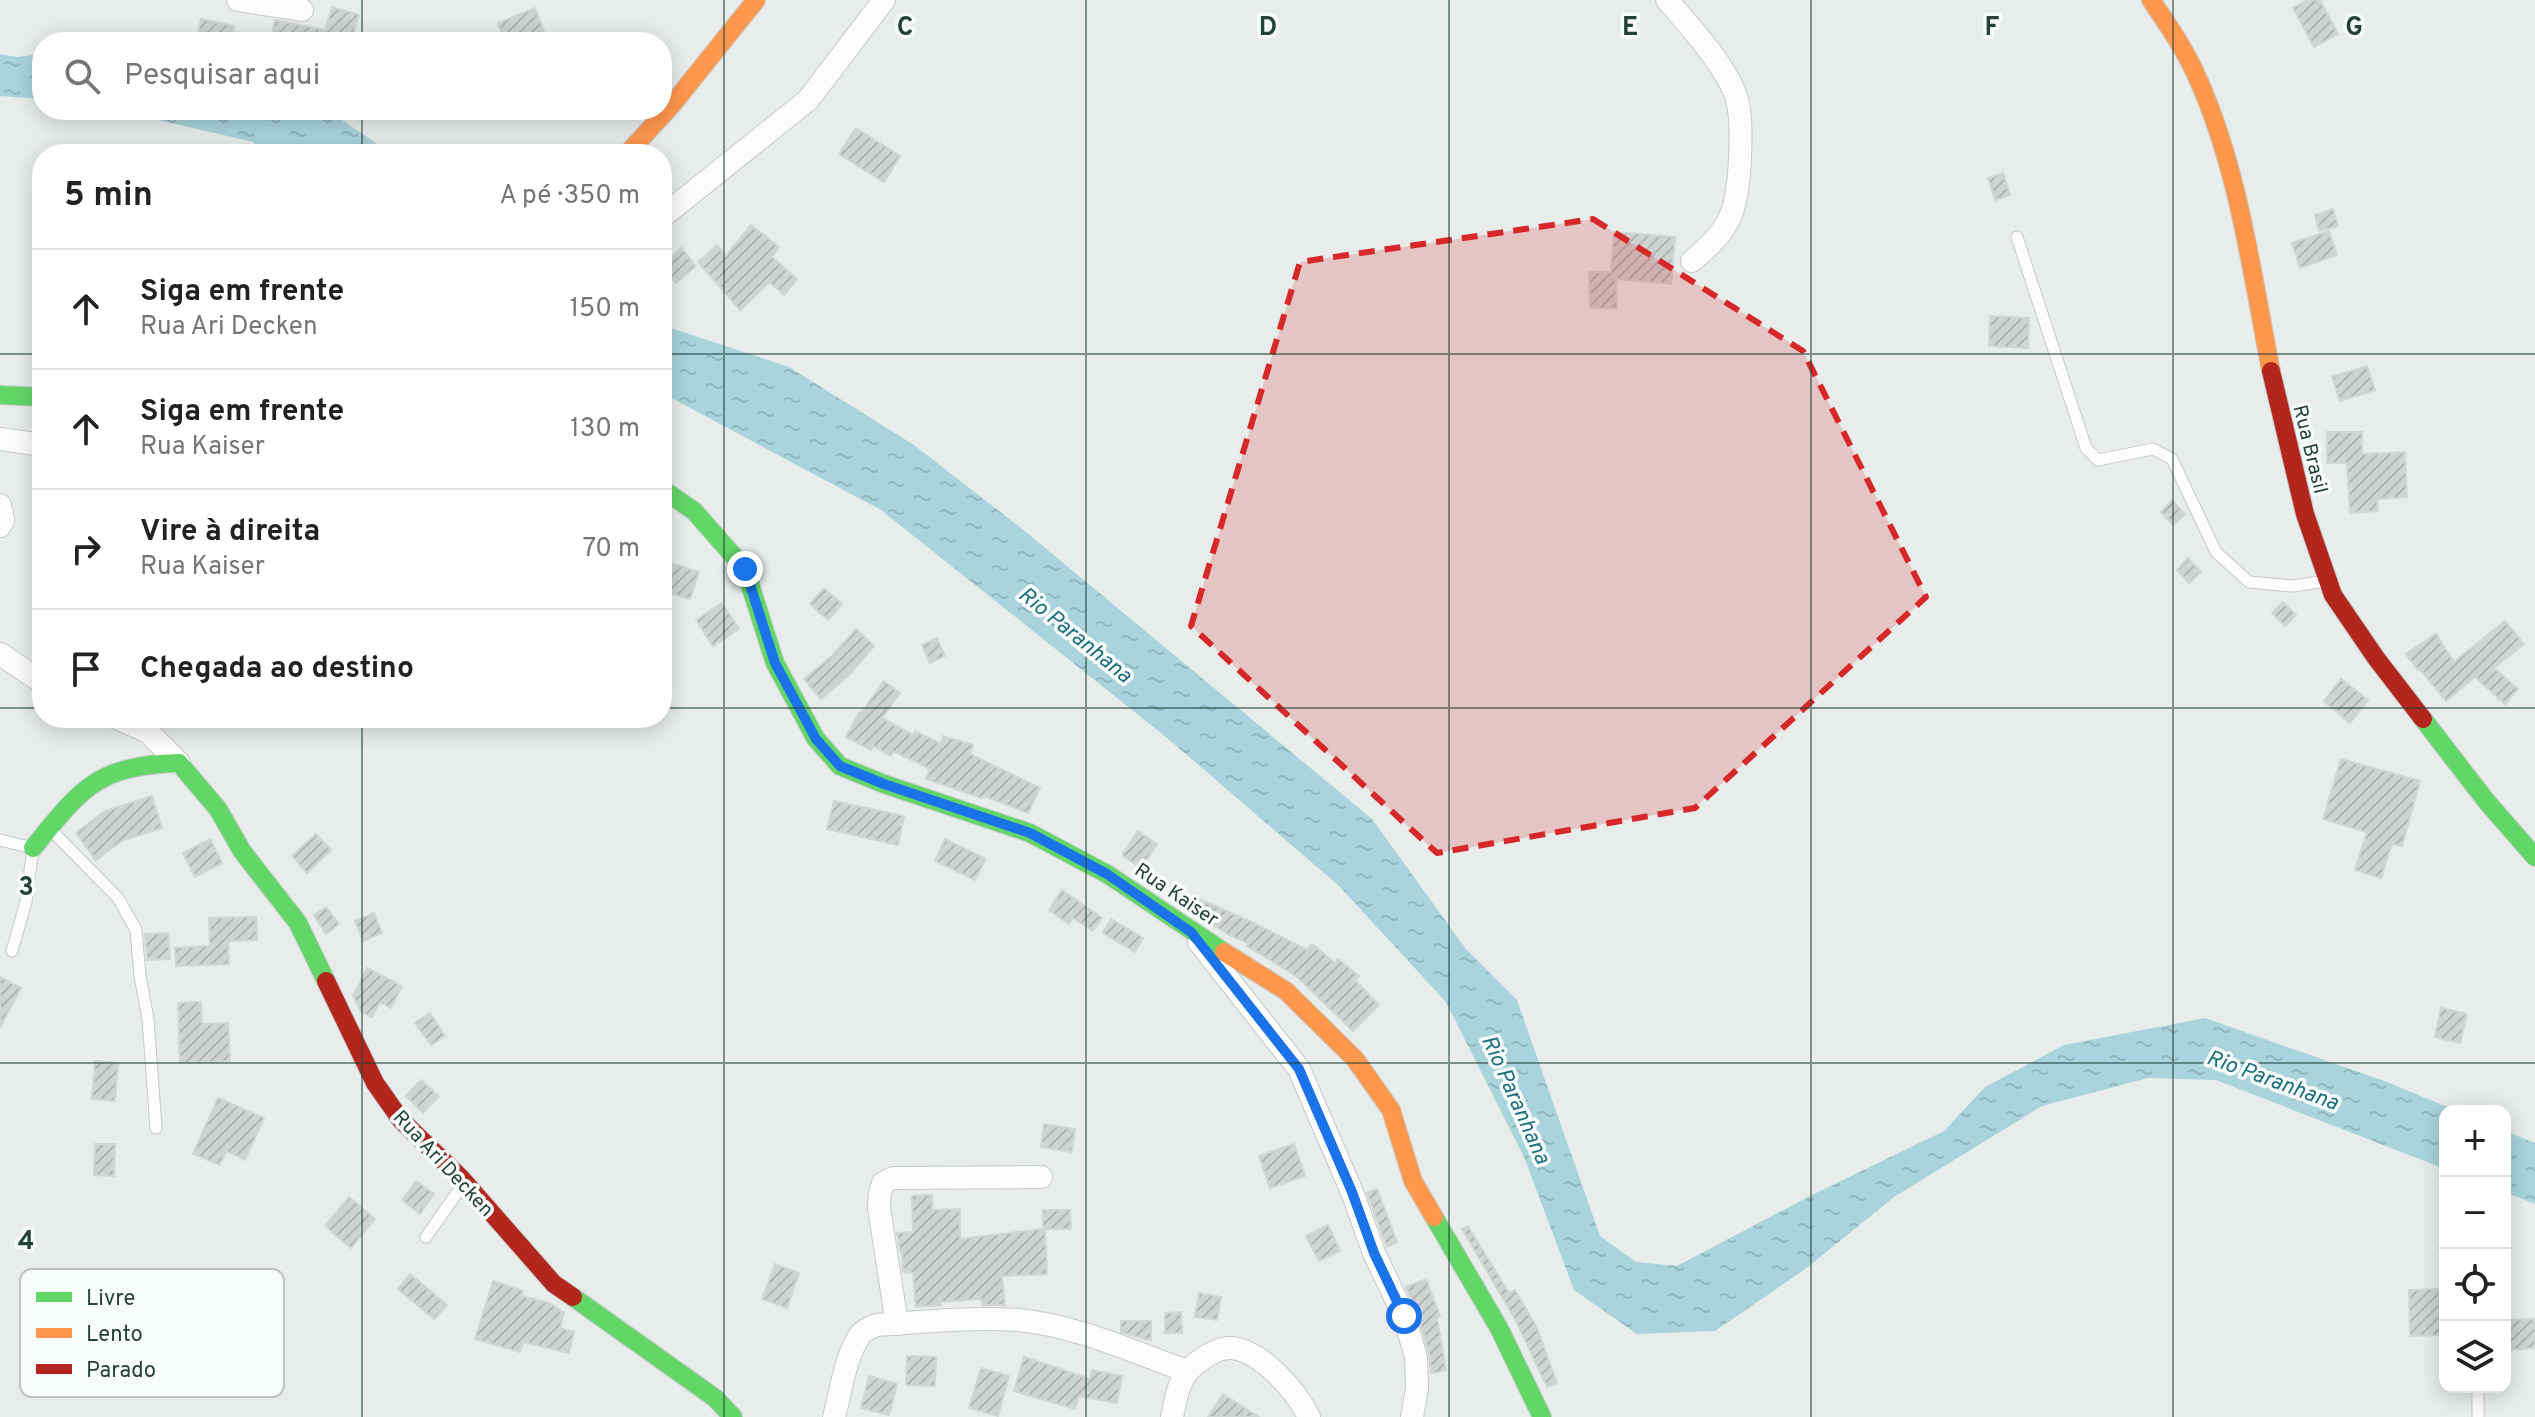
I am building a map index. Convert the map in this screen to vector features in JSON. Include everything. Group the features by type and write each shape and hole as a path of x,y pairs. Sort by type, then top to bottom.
{"street":[{"path":"238,0 302,10"},
{"path":"672,105 756,0"},
{"path":"672,209 808,100 884,0"},
{"path":"1667,0 1728,80 1737,98 1740,119 1736,202 1729,220 1692,261"},
{"name":"Rua Brasil","path":"2151,0 2177,38 2198,79 2223,145 2276,398 2305,514 2333,595 2376,658 2487,802 2535,857"},
{"path":"636,144 658,120"},
{"path":"0,395 32,397"},
{"path":"0,439 32,444"},
{"name":"Rua Kaiser","path":"672,496 694,511 745,569 775,663 816,739 840,766 1030,833 1107,874 1191,932 1286,991 1355,1059 1391,1110 1413,1181 1499,1328 1542,1417"},
{"path":"0,505 3,520 0,526"},
{"path":"0,654 32,675"},
{"name":"Rua Ari Decken","path":"139,728 148,732 179,763 218,809 242,851 298,923 375,1083 401,1120 464,1183 554,1284 715,1398 733,1417"},
{"path":"33,848 81,792 101,779 143,764 179,763"},
{"path":"1191,932 1299,1069 1352,1192 1374,1253 1404,1316 1416,1357 1417,1388 1412,1417"},
{"path":"897,1324 879,1208 883,1183 893,1178 1041,1177"},
{"path":"834,1417 850,1359 861,1335 877,1325 955,1319 1020,1320 1072,1331 1187,1371"},
{"path":"1172,1417 1187,1371 1217,1349 1232,1348 1259,1359 1288,1385 1309,1417"}],"lane":[{"path":"2017,237 2086,448 2098,460 2153,449 2172,459 2216,552 2249,582 2292,586 2328,581"},
{"path":"50,828 118,898 136,930 148,1019 156,1128"},
{"path":"0,840 33,848 26,902 12,951"},
{"path":"426,1237 464,1183"},
{"path":"2478,1393 2478,1417"}],"highlighted area":[{"path":"1593,219 1803,351 1926,597 1695,808 1437,853 1191,626 1300,262"}],"water":[{"path":"0,54 32,55 32,98 0,96"},
{"path":"159,120 342,120 378,144 255,144"},
{"name":"Rio Paranhana","path":"672,328 789,367 914,445 1021,528 1372,819 1466,949 1517,1000 1600,1236 1636,1262 1677,1266 1812,1195 1944,1131 1985,1087 2064,1045 2205,1018 2387,1082 2443,1105 2439,1105 2439,1167 2216,1080 2148,1078 2042,1106 1894,1197 1804,1270 1715,1331 1637,1334 1574,1290 1524,1157 1446,1002 1338,885 1166,737 881,510 672,398"},
{"path":"2511,1133 2535,1143 2535,1204 2511,1194"}],"building":[{"path":"2308,0 2320,0 2338,34 2314,47 2293,8"},
{"path":"332,7 359,15 354,32 272,32 275,20 325,30"},
{"path":"535,8 544,32 501,32 498,23"},
{"path":"201,19 234,26 233,32 198,32"},
{"path":"856,128 900,156 884,182 839,154"},
{"path":"2003,173 2010,195 1995,200 1988,178"},
{"path":"2333,209 2338,226 2319,231 2315,215"},
{"path":"751,225 779,247 772,257 797,279 784,295 770,282 740,310 698,262 717,245 726,256"},
{"path":"2329,231 2337,255 2300,268 2292,243"},
{"path":"1614,232 1675,237 1671,284 1616,279 1617,308 1590,308 1589,272 1611,272"},
{"path":"681,248 696,266 676,283 672,278 672,256"},
{"path":"1990,316 2029,318 2028,348 1989,346"},
{"path":"2367,366 2375,390 2340,401 2332,377"},
{"path":"2327,432 2362,432 2362,454 2405,452 2407,497 2377,499 2378,511 2350,513 2347,463 2327,463"},
{"path":"2172,500 2185,514 2173,525 2161,512"},
{"path":"2188,558 2201,572 2189,583 2177,570"},
{"path":"672,563 699,572 690,599 672,594"},
{"path":"824,588 842,604 828,620 810,604"},
{"path":"2283,602 2296,615 2285,626 2272,613"},
{"path":"722,603 739,629 713,646 696,620"},
{"path":"2505,621 2524,644 2494,668 2518,689 2505,704 2475,677 2446,701 2406,654 2436,634 2454,662"},
{"path":"856,629 874,646 848,676 821,699 804,679 833,655"},
{"path":"937,638 945,656 930,663 922,645"},
{"path":"2341,679 2368,700 2350,723 2324,701"},
{"path":"884,681 900,693 882,718 913,735 915,731 941,744 943,736 973,745 970,754 1040,788 1028,813 926,779 930,769 893,751 891,756 846,737 859,712"},
{"path":"2341,759 2420,781 2402,846 2392,844 2381,878 2355,870 2367,832 2323,819"},
{"path":"152,796 162,828 123,840 96,860 76,833 105,811"},
{"path":"834,801 904,816 898,845 827,829"},
{"path":"1138,831 1157,844 1141,868 1122,855"},
{"path":"316,834 331,850 307,873 292,856"},
{"path":"210,839 222,863 195,877 183,853"},
{"path":"945,839 986,859 975,880 935,861"},
{"path":"1062,890 1102,918 1093,931 1073,918 1069,924 1049,910"},
{"path":"1197,898 1307,950 1312,944 1335,963 1338,959 1359,976 1355,980 1379,1005 1353,1031 1296,976 1247,946 1248,943 1192,911"},
{"path":"326,907 339,924 326,934 314,915"},
{"path":"374,913 382,933 363,941 355,921"},
{"path":"256,917 257,940 228,941 229,964 176,966 175,948 210,946 209,918"},
{"path":"1111,919 1143,938 1135,952 1103,933"},
{"path":"168,933 170,959 147,960 145,934"},
{"path":"367,968 402,986 391,1008 380,1002 372,1017 361,1012 353,996"},
{"path":"0,977 21,988 0,1028"},
{"path":"201,1002 202,1024 228,1023 230,1061 180,1063 178,1003"},
{"path":"2441,1008 2467,1014 2460,1043 2435,1037"},
{"path":"430,1013 445,1036 431,1045 415,1023"},
{"path":"95,1061 118,1063 115,1101 92,1099"},
{"path":"421,1080 439,1096 423,1113 406,1096"},
{"path":"218,1098 264,1118 245,1160 226,1151 220,1165 193,1154"},
{"path":"1044,1124 1075,1129 1072,1152 1041,1147"},
{"path":"95,1144 115,1144 114,1176 94,1175"},
{"path":"1294,1144 1305,1176 1270,1188 1259,1156"},
{"path":"416,1181 434,1194 420,1214 402,1200"},
{"path":"1377,1189 1397,1242 1387,1247 1367,1193"},
{"path":"932,1195 932,1210 960,1209 960,1239 1043,1229 1043,1210 1070,1210 1071,1229 1045,1229 1047,1274 1002,1276 1005,1305 982,1305 981,1299 916,1307 913,1273 903,1272 897,1233 913,1232 912,1196"},
{"path":"349,1197 375,1219 351,1248 325,1226"},
{"path":"1328,1225 1340,1251 1319,1261 1306,1236"},
{"path":"1468,1226 1509,1293 1515,1290 1537,1328 1557,1383 1547,1387 1515,1319 1462,1229"},
{"path":"775,1264 799,1273 787,1308 762,1299"},
{"path":"410,1274 447,1305 434,1319 398,1289"},
{"path":"1426,1279 1440,1316 1437,1318 1446,1370 1431,1373 1429,1353 1406,1287"},
{"path":"493,1281 523,1291 521,1296 549,1303 564,1313 560,1328 574,1332 569,1353 523,1342 520,1352 475,1339"},
{"path":"2439,1289 2439,1335 2410,1336 2409,1290"},
{"path":"1199,1293 1221,1297 1217,1320 1195,1317"},
{"path":"1181,1312 1182,1333 1165,1333 1165,1313"},
{"path":"2535,1319 2535,1348 2511,1350 2511,1320"},
{"path":"1121,1321 1151,1321 1151,1341 1121,1332"},
{"path":"907,1356 936,1357 935,1386 906,1385"},
{"path":"1024,1357 1090,1379 1092,1370 1122,1376 1117,1403 1079,1396 1075,1409 1014,1391"},
{"path":"981,1368 1009,1376 998,1416 969,1408"},
{"path":"869,1376 897,1384 889,1415 861,1408"},
{"path":"1223,1394 1259,1417 1208,1417"}],"traffic: fast":[{"path":"0,395 32,397"},
{"path":"672,496 694,511 745,569 775,663 816,739 840,766 1030,833 1107,874 1224,952"},
{"path":"2423,719 2487,802 2535,857"},
{"path":"33,848 65,810 93,784 128,769 179,763 218,809 242,851 298,923 326,981"},
{"path":"1434,1217 1499,1328 1542,1417"},
{"path":"573,1297 715,1398 733,1417"}],"traffic: slow":[{"path":"672,105 756,0"},
{"path":"2151,0 2193,69 2224,150 2243,223 2271,371"},
{"path":"636,144 658,120"},
{"path":"1224,952 1286,991 1355,1059 1391,1110 1413,1181 1434,1217"}],"traffic: jam":[{"path":"2271,371 2305,514 2333,595 2423,719"},
{"path":"326,981 375,1083 401,1120 461,1178 554,1284 573,1297"}],"route":[{"path":"745,569 775,663 816,739 840,766 1030,833 1107,874 1191,932 1299,1069 1352,1192 1374,1253 1404,1316"}]}
